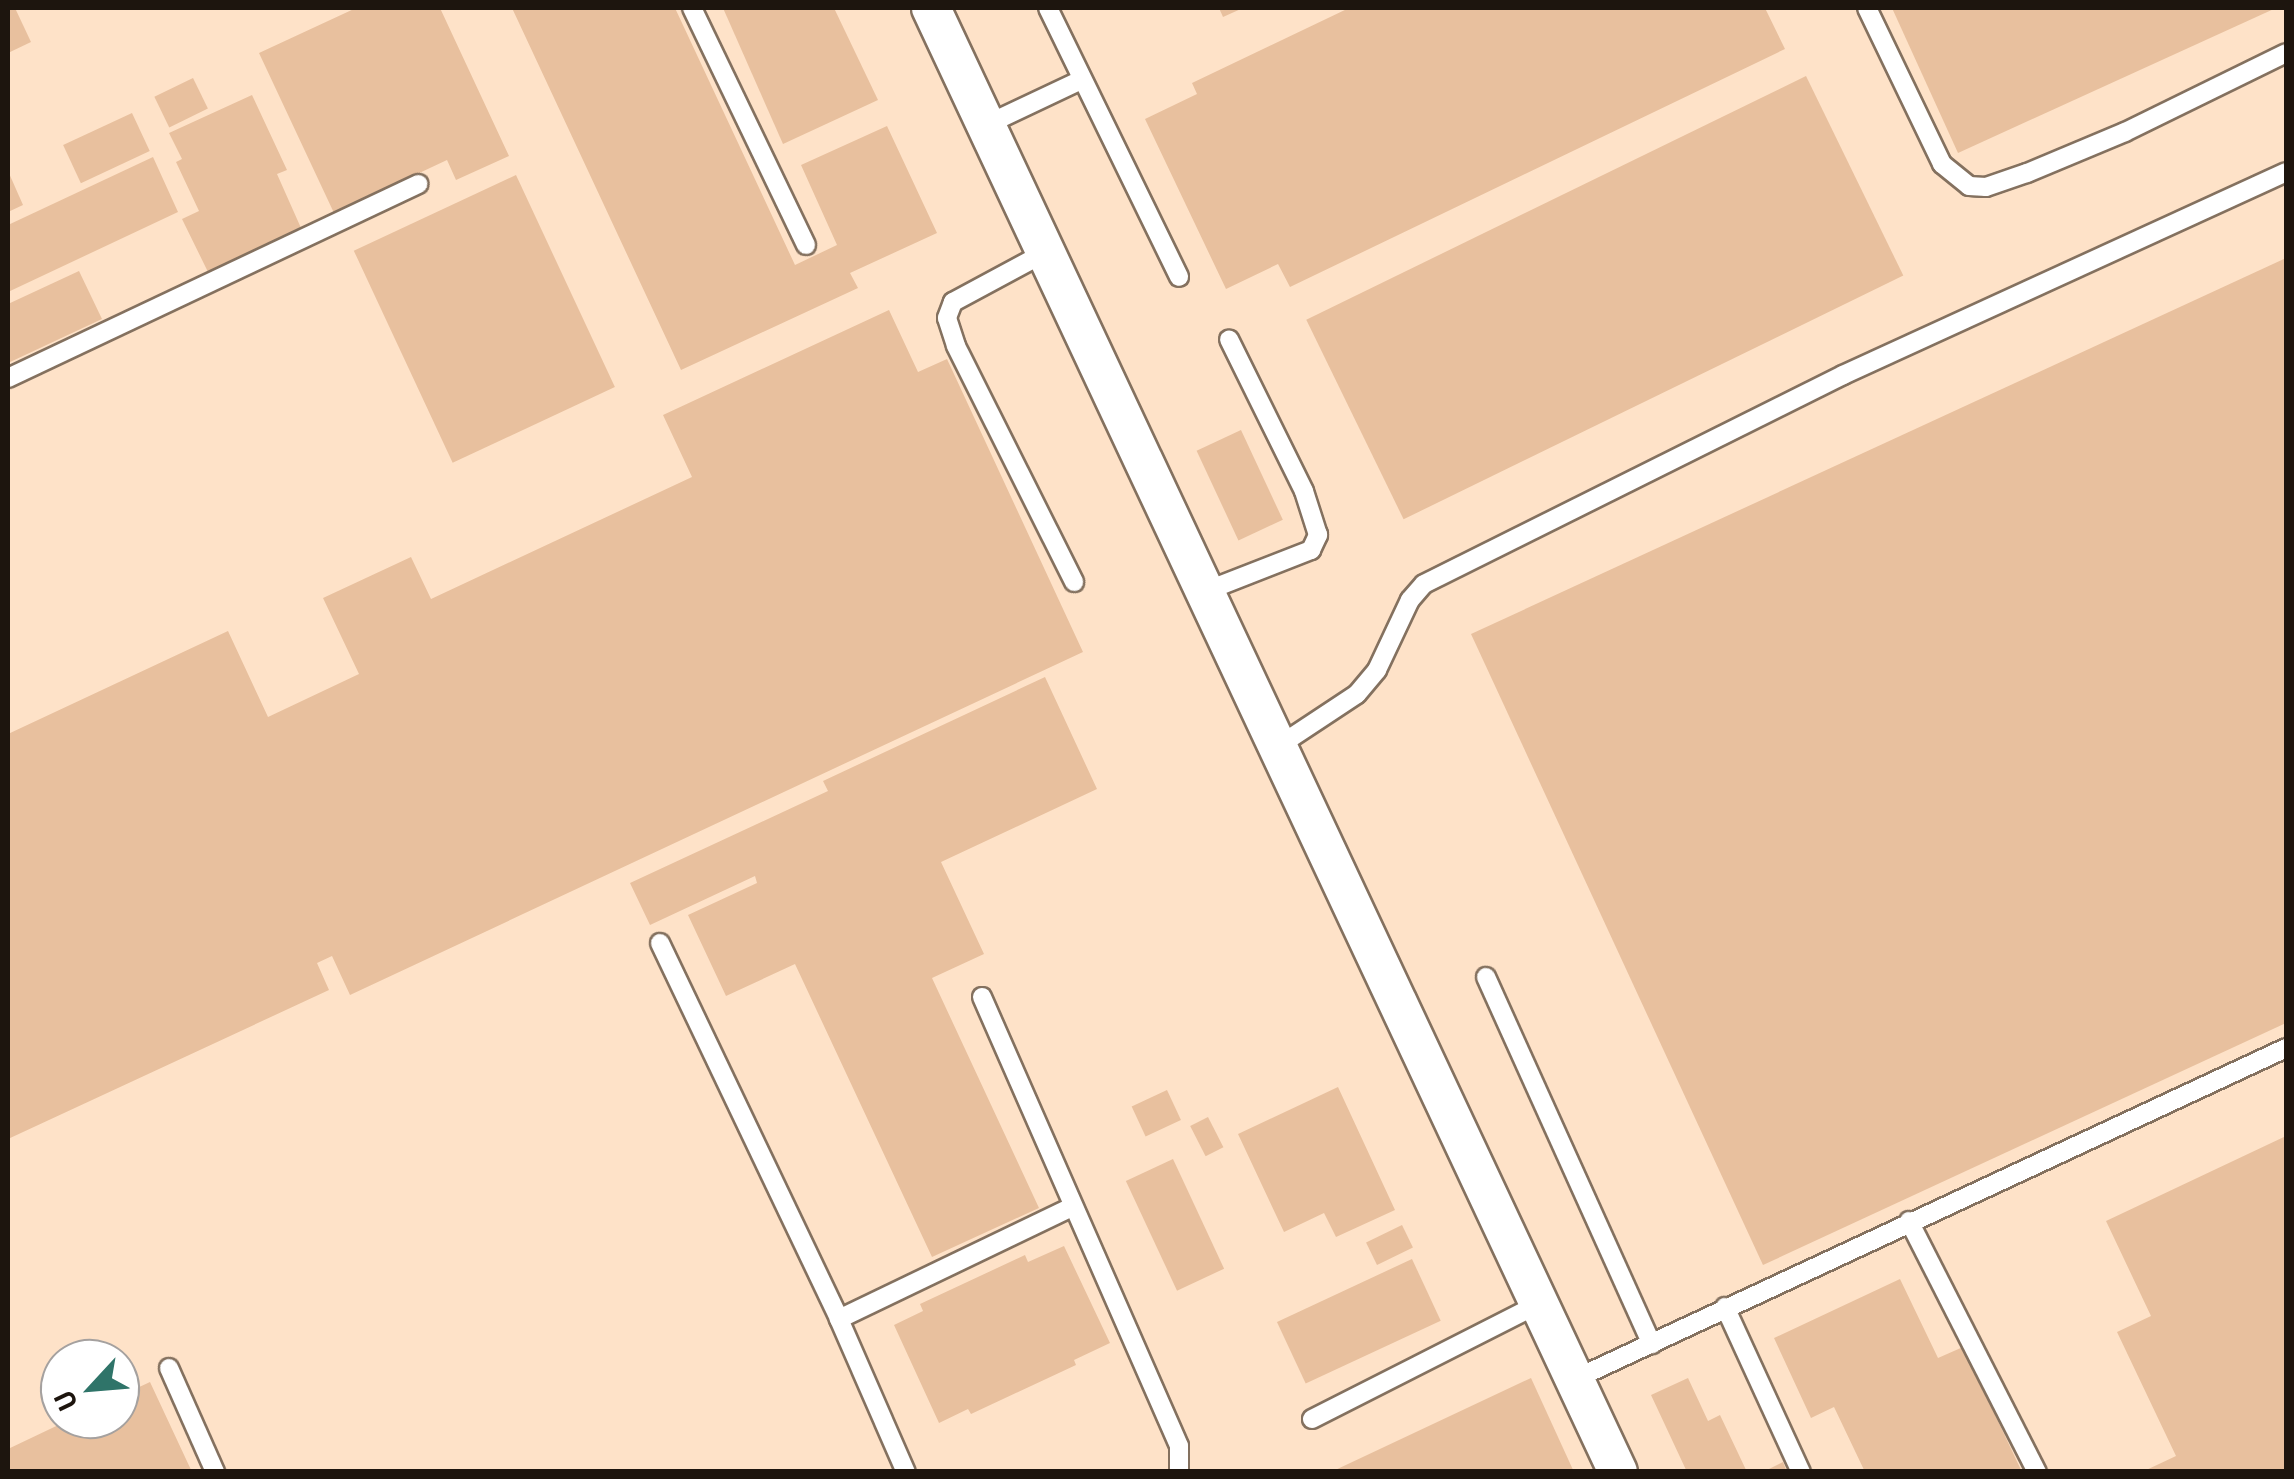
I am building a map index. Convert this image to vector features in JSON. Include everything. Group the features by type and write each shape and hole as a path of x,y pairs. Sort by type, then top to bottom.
{"street":[{"path":"930,8 1280,745 1618,1472"}],"lane":[{"path":"692,8 806,245"},
{"path":"1048,8 1178,277"},
{"path":"1868,8 1942,164 1969,186 1986,187 2027,173 2108,139 2286,53"},
{"path":"986,125 1081,80"},
{"path":"1280,745 1356,694 1377,670 1410,600 1424,584 1843,375 2286,172"},
{"path":"8,378 419,184"},
{"path":"1046,252 953,302 947,318 956,346 1074,582"},
{"path":"1206,591 1310,550 1318,535 1304,491 1229,339"},
{"path":"660,943 839,1319 906,1472"},
{"path":"1486,978 1652,1344"},
{"path":"982,997 1179,1446 1180,1472"},
{"path":"1575,1379 2286,1048"},
{"path":"839,1319 1072,1207"},
{"path":"1909,1222 2037,1472"},
{"path":"1312,1419 1539,1304"},
{"path":"1725,1307 1801,1472"},
{"path":"169,1368 215,1472"}],"shaded area":[{"path":"8,8 2286,8 2286,1471 8,1472"}],"building":[{"path":"8,8 15,8 31,42 8,53"},
{"path":"356,8 440,8 509,156 456,180 447,160 334,213 259,53"},
{"path":"512,8 675,8 795,265 837,245 801,165 887,126 937,233 850,273 858,288 681,370"},
{"path":"723,8 834,8 878,100 783,144"},
{"path":"1219,8 1243,8 1223,17"},
{"path":"1349,8 1765,8 1785,49 1290,287 1278,264 1226,289 1145,119 1197,94 1192,83"},
{"path":"1892,8 2276,8 1958,153"},
{"path":"1806,76 1903,276 1404,519 1306,320"},
{"path":"193,78 208,109 169,127 154,97"},
{"path":"252,95 287,170 277,174 301,228 208,272 182,219 199,211 176,162 182,159 169,133"},
{"path":"132,113 150,151 81,183 63,145"},
{"path":"153,157 178,212 8,292 8,225"},
{"path":"8,171 23,205 8,212"},
{"path":"516,175 615,387 453,463 354,251"},
{"path":"2286,258 2286,1023 1763,1265 1471,634"},
{"path":"79,271 102,319 8,363 8,304"},
{"path":"889,310 918,372 947,359 1083,652 350,995 332,956 317,963 329,990 8,1139 8,734 228,631 268,717 359,674 323,598 411,557 431,599 692,477 663,415"},
{"path":"1241,430 1283,520 1238,540 1197,451"},
{"path":"1045,677 1097,789 941,862 984,954 932,978 1039,1208 932,1257 795,964 726,996 688,915 757,883 755,876 650,925 630,883 828,791 823,781"},
{"path":"1338,1087 1395,1210 1336,1237 1324,1213 1284,1232 1238,1134"},
{"path":"1167,1090 1181,1120 1146,1136 1132,1106"},
{"path":"1208,1117 1223,1147 1206,1156 1190,1126"},
{"path":"2286,1136 2286,1472 2142,1472 2176,1456 2117,1332 2151,1316 2106,1221"},
{"path":"1173,1159 1224,1269 1177,1291 1126,1181"},
{"path":"1402,1225 1413,1247 1377,1265 1366,1243"},
{"path":"1064,1246 1110,1343 1074,1360 1076,1365 971,1414 968,1409 939,1423 894,1325 923,1311 920,1304 1025,1255 1028,1262"},
{"path":"1412,1259 1441,1321 1306,1384 1277,1322"},
{"path":"1900,1279 1938,1358 1963,1347 2022,1472 1865,1472 1834,1407 1811,1418 1774,1338"},
{"path":"1531,1378 1574,1472 1331,1472"},
{"path":"1688,1378 1708,1421 1720,1415 1747,1472 1687,1472 1651,1395"},
{"path":"150,1382 192,1472 8,1472 8,1449 40,1434 40,1439 140,1439 140,1387"},
{"path":"1783,1462 1787,1472 1763,1472"}]}
